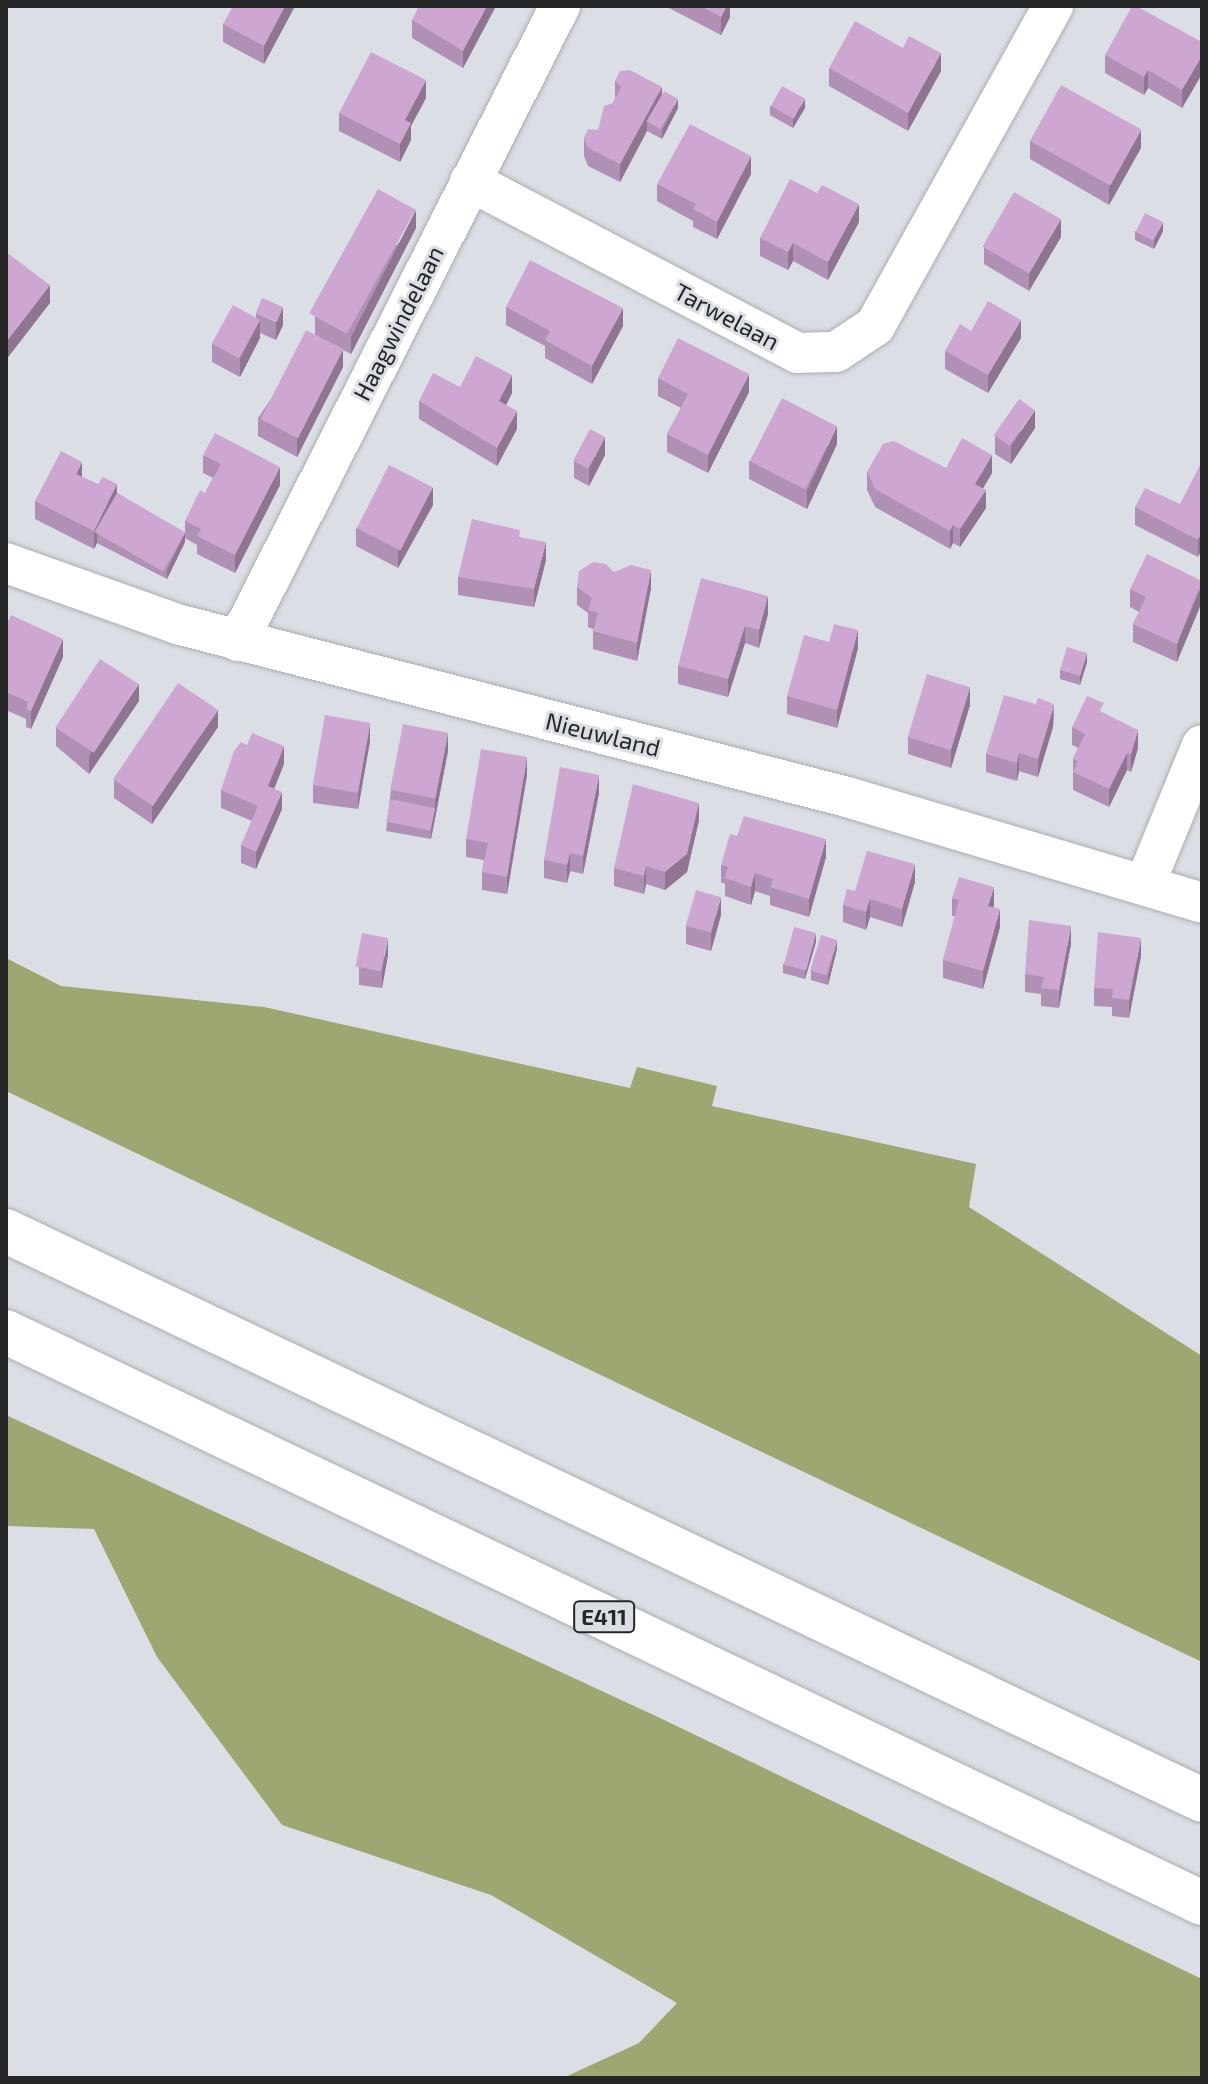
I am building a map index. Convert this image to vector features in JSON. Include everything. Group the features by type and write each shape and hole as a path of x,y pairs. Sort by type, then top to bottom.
{"highway":[{"path":"6,1231 1202,1800"},
{"name":"E411","path":"6,1332 1202,1903"}],"street":[{"name":"Haagwindelaan","path":"238,641 560,6"},
{"name":"Tarwelaan","path":"470,181 798,353 836,352 875,326 1053,6"},
{"name":"Nieuwland","path":"6,563 57,585 238,641 847,797 1202,903"},
{"path":"1145,884 1202,745"}],"green space":[{"path":"6,958 61,986 264,1007 630,1088 637,1067 717,1086 712,1106 976,1164 969,1207 1202,1356 1202,1662 6,1091"},
{"path":"6,1415 660,1718 1202,1979 1202,2078 563,2078 639,2043 677,2003 491,1895 282,1825 157,1657 94,1529 6,1526"}],"building":[{"path":"233,6 285,6 264,46 223,24"},
{"path":"419,6 487,6 463,51 412,20"},
{"path":"700,6 727,6 721,17"},
{"path":"1132,6 1202,42 1202,56 1182,90 1148,70 1144,77 1105,55"},
{"path":"855,21 903,48 909,36 941,53 908,113 829,68"},
{"path":"371,52 426,80 405,120 411,123 400,144 339,113"},
{"path":"630,70 662,87 620,164 588,148 584,138 588,129 598,130 604,106 613,103 621,87 615,81 620,71"},
{"path":"1061,85 1141,130 1110,186 1030,141"},
{"path":"782,86 805,99 794,119 771,106"},
{"path":"664,91 678,99 660,129 646,121"},
{"path":"690,124 751,156 717,222 693,209 696,204 657,184"},
{"path":"790,179 817,193 822,185 859,204 828,262 793,243 788,252 760,238"},
{"path":"378,189 416,210 347,334 309,313"},
{"path":"1014,192 1061,219 1029,274 982,247"},
{"path":"1145,213 1163,222 1153,241 1135,232"},
{"path":"6,252 50,285 6,342"},
{"path":"530,260 623,308 592,366 545,340 550,331 506,307"},
{"path":"262,298 283,307 277,322 256,313"},
{"path":"988,301 1021,320 988,375 945,351 960,324 971,331"},
{"path":"233,305 260,320 239,359 212,343"},
{"path":"306,330 343,349 298,438 261,419"},
{"path":"678,338 749,374 708,455 667,434 688,394 658,378"},
{"path":"476,356 512,375 499,401 517,411 497,448 419,401 433,373 460,387"},
{"path":"782,398 837,426 805,489 750,461"},
{"path":"1019,399 1035,410 1009,446 994,435"},
{"path":"590,429 605,437 588,469 573,461"},
{"path":"215,433 280,467 235,555 197,536 201,529 185,521 200,490 205,493 221,464 203,455"},
{"path":"962,438 992,455 975,484 986,490 960,529 953,525 950,531 875,489 867,472 883,444 894,441 946,468"},
{"path":"61,451 82,462 76,474 98,484 103,477 117,484 94,531 35,501"},
{"path":"389,465 433,487 400,551 357,528"},
{"path":"1200,465 1202,531 1198,540 1135,507 1145,488 1180,504"},
{"path":"117,493 185,532 163,571 94,532"},
{"path":"472,519 520,530 519,537 546,542 534,589 458,577"},
{"path":"1147,554 1202,581 1177,644 1133,624 1146,597 1130,589"},
{"path":"593,562 606,564 614,572 631,565 651,570 637,643 593,631 598,613 588,610 592,598 577,587 579,571"},
{"path":"701,578 768,596 759,630 745,626 728,679 678,666"},
{"path":"11,615 63,639 31,711 26,709 28,702 6,692 6,626"},
{"path":"834,624 858,630 837,710 787,696 804,635 829,642"},
{"path":"1067,647 1087,653 1080,676 1060,670"},
{"path":"100,659 139,684 94,753 55,728"},
{"path":"927,674 970,687 951,750 908,737"},
{"path":"178,683 218,710 153,806 113,779"},
{"path":"1004,695 1053,709 1038,759 1019,753 1017,763 986,754"},
{"path":"1087,696 1104,703 1100,711 1138,730 1131,754 1127,753 1109,789 1073,772 1078,761 1073,759 1085,734 1072,727"},
{"path":"1038,698 1054,704 1052,709 1036,704"},
{"path":"325,715 370,723 358,793 313,785"},
{"path":"403,724 448,733 435,799 390,790"},
{"path":"252,733 284,746 268,786 282,792 256,852 241,845 258,806 221,790 234,751 241,742 247,745"},
{"path":"481,749 527,757 507,877 482,872 488,843 466,839"},
{"path":"560,767 599,775 583,856 570,853 567,865 544,860"},
{"path":"633,784 699,803 687,854 665,872 646,866 644,876 614,868"},
{"path":"391,799 435,808 430,831 386,821"},
{"path":"744,816 826,839 809,899 770,887 773,879 755,873 751,887 725,878 728,867 721,865 730,834 737,836"},
{"path":"867,851 915,864 902,909 870,899 866,912 843,905 847,889 855,891"},
{"path":"959,877 994,887 988,906 1000,909 983,971 943,960 959,900 952,898"},
{"path":"696,890 721,897 711,933 686,926"},
{"path":"1029,920 1071,926 1059,990 1041,988 1044,977 1025,974"},
{"path":"794,927 816,933 806,971 784,965"},
{"path":"1098,932 1141,938 1129,1000 1112,998 1113,989 1094,988"},
{"path":"362,933 388,938 381,971 356,966"},
{"path":"821,935 837,940 826,975 810,970"}]}
